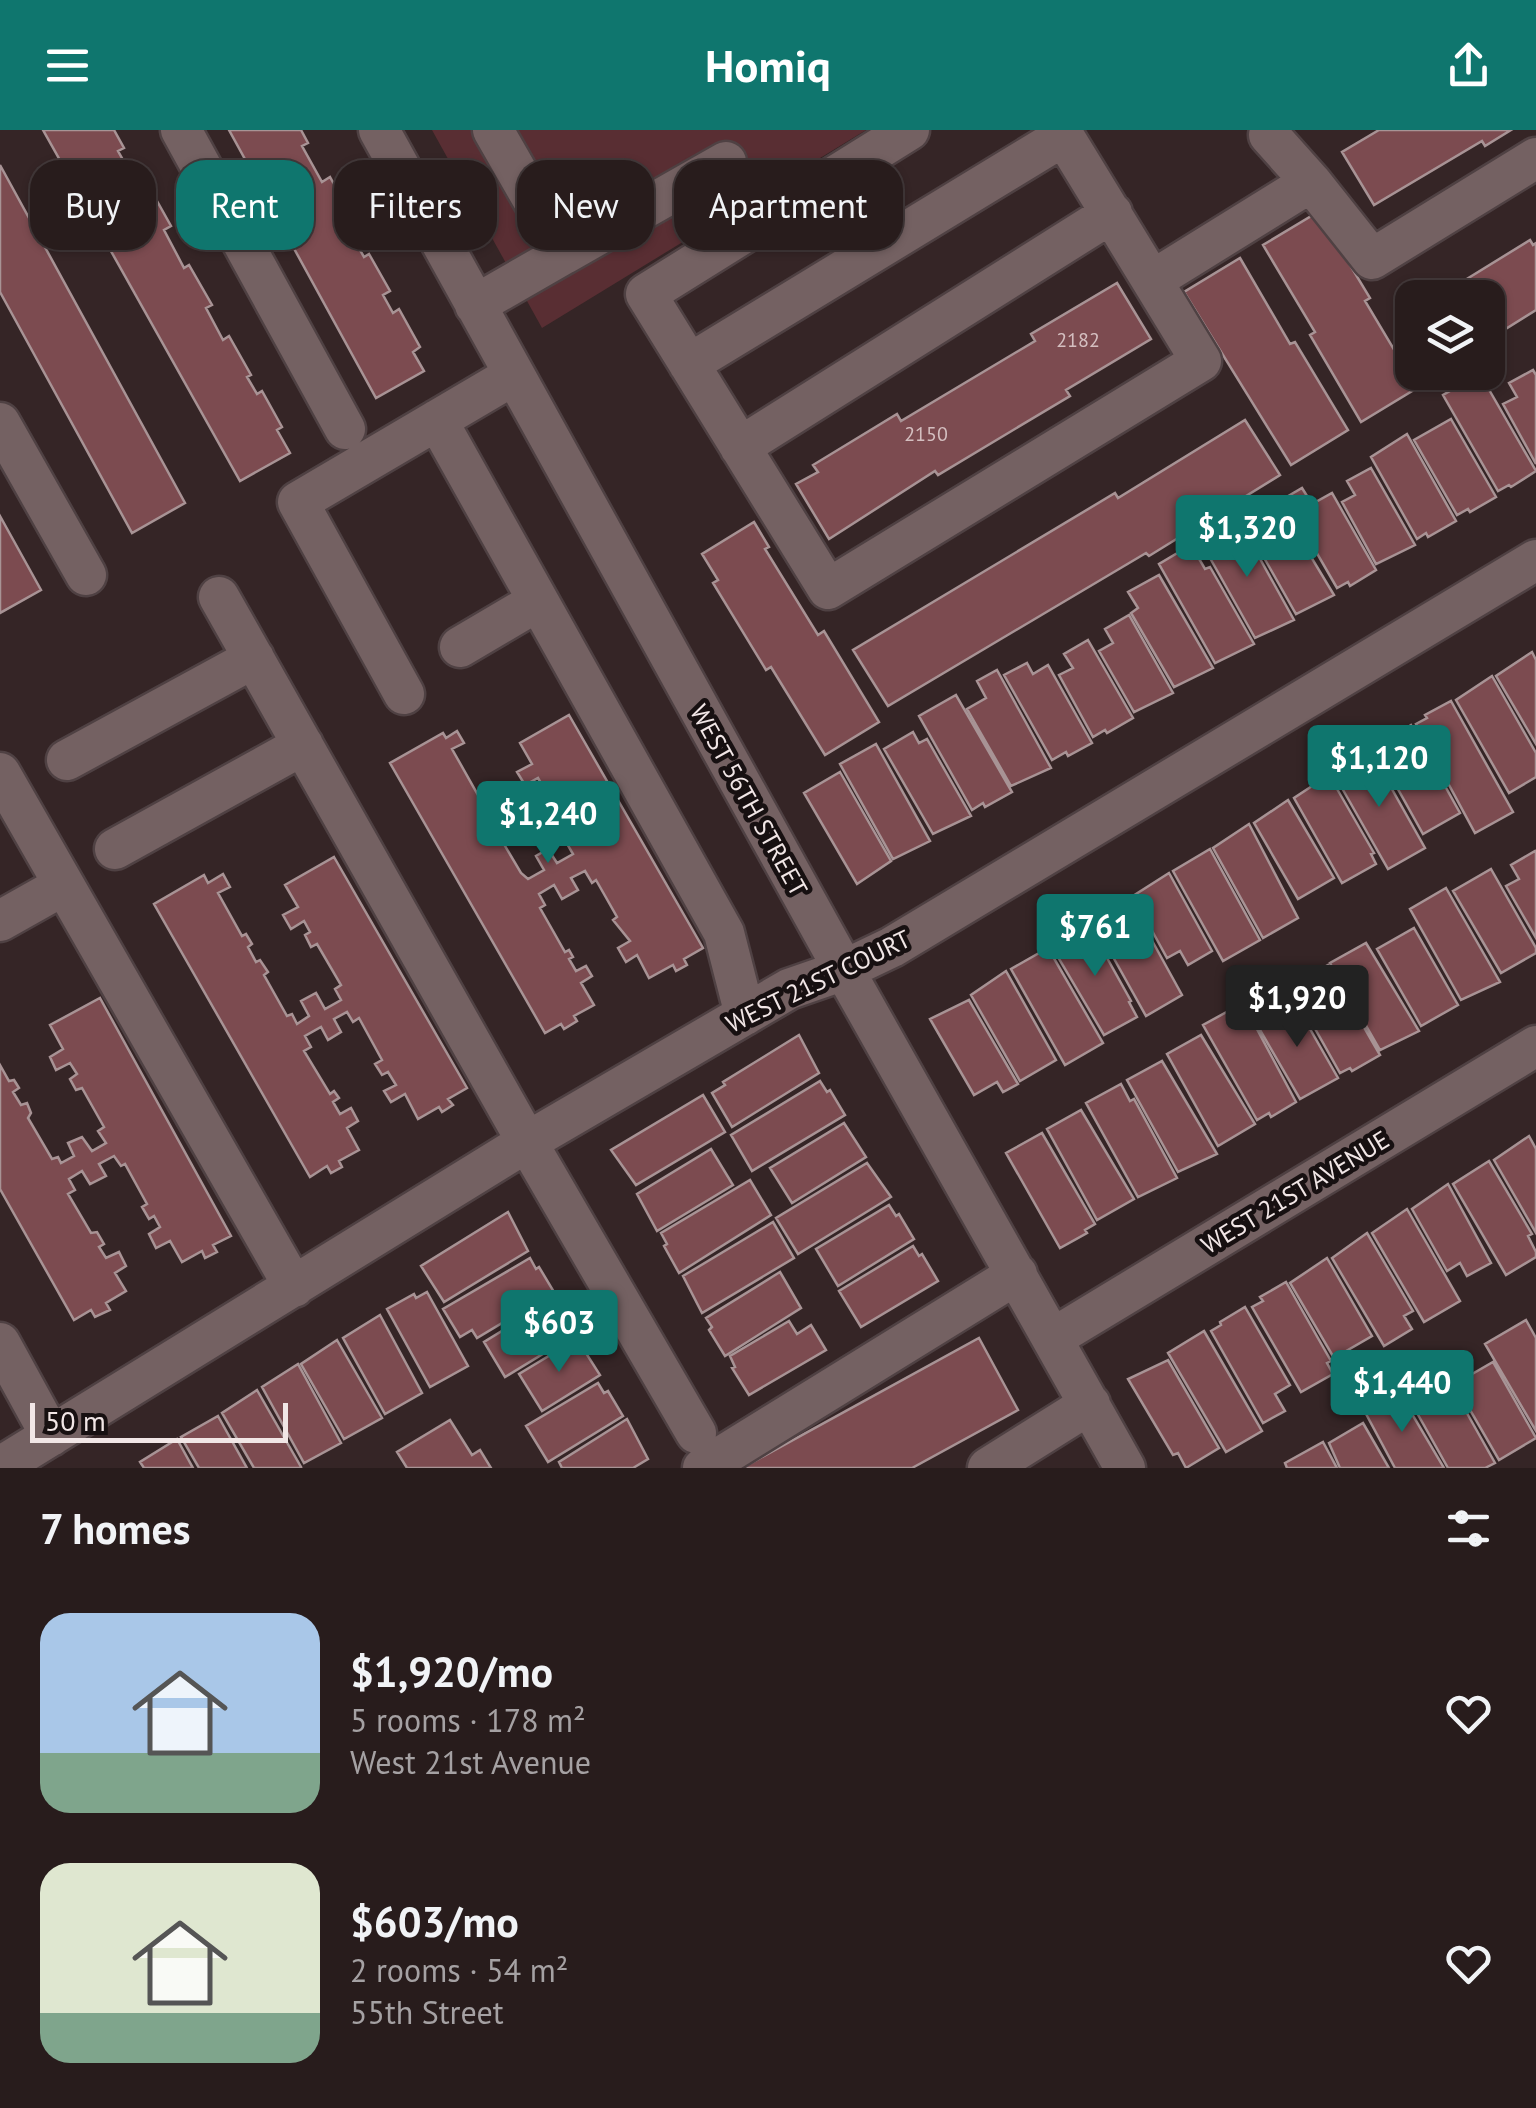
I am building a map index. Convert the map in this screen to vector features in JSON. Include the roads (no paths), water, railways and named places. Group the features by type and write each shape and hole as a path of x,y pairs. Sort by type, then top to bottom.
{"street":[{"path":"181,130 345,430"},
{"name":"WEST 56TH STREET","path":"378,130 1125,1468"},
{"path":"493,130 564,254"},
{"path":"688,364 1062,133 1201,361 828,589 688,364 646,294 909,130"},
{"path":"1271,132 1372,259 1536,158"},
{"path":"1153,280 1311,182"},
{"path":"475,305 674,192"},
{"path":"740,447 1112,213"},
{"path":"404,694 298,502 512,376"},
{"path":"436,420 724,933 745,1015"},
{"path":"0,423 86,575"},
{"name":"WEST 21ST COURT","path":"0,1466 527,1142 789,990 892,947 1536,560"},
{"path":"219,597 700,1450 1017,1274"},
{"path":"460,647 538,601"},
{"path":"67,760 254,658"},
{"path":"116,849 303,745"},
{"path":"0,774 294,1288"},
{"path":"0,920 64,885"},
{"name":"WEST 21ST AVENUE","path":"1053,1338 1536,1046"},
{"path":"0,1343 51,1436"},
{"path":"997,1466 1090,1404"}]}
